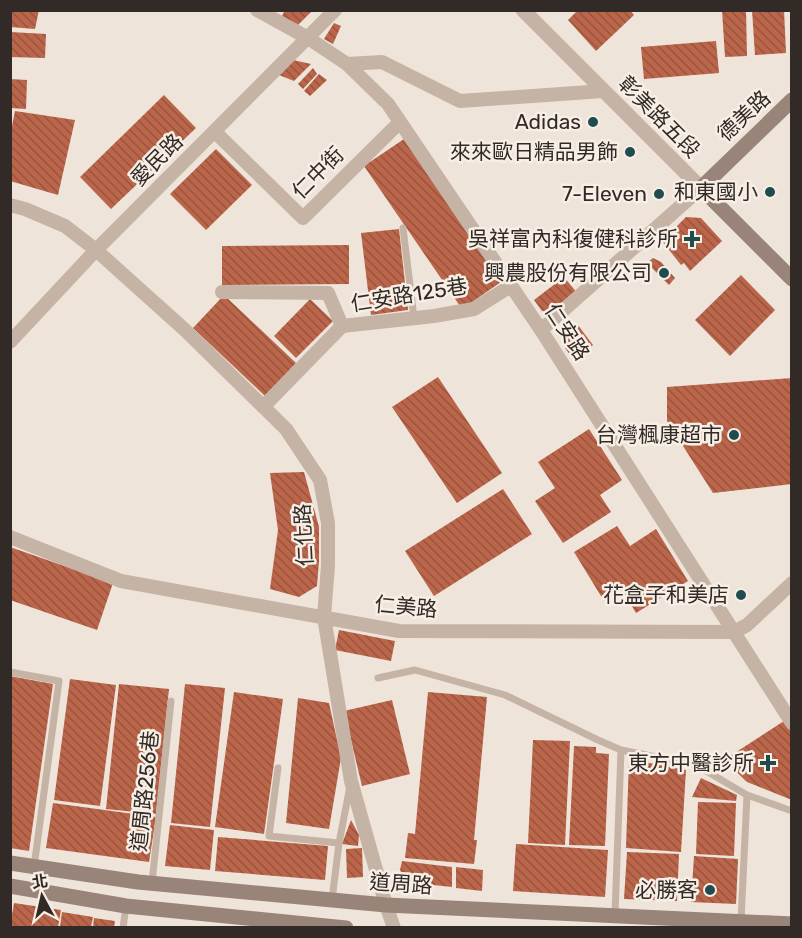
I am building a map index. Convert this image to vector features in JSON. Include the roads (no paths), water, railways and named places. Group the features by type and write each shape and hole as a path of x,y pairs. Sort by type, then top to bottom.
{"main road":[{"name":"德美路","path":"700,188 792,100"},
{"name":"彰美路五段","path":"700,188 792,279"},
{"name":"道周路","path":"10,863 152,884 386,905 792,924"},
{"path":"10,886 126,906 346,927"}],"street":[{"name":"仁安路","path":"257,10 308,38 347,64 388,104 541,330 792,723"},
{"name":"愛民路","path":"10,342 96,250 335,10"},
{"name":"彰美路五段","path":"523,10 700,188"},
{"path":"347,64 382,62 460,101 603,91"},
{"name":"仁中街","path":"215,132 303,218 400,122"},
{"path":"541,330 700,188"},
{"name":"仁化路","path":"10,205 26,208 65,226 96,250 185,330 286,429 320,480 328,523 324,617 351,781 394,927"},
{"name":"仁安路125巷","path":"222,292 328,292 342,326 434,316 474,309 511,286"},
{"path":"263,407 342,326"},
{"name":"仁美路","path":"10,537 121,581 399,631 734,632"},
{"path":"734,632 747,625 792,583"}],"lane":[{"path":"403,228 414,318"},
{"path":"378,678 415,670 505,695 621,750 696,765 747,795 792,811"},
{"path":"10,672 59,681 34,867"},
{"name":"道周路256巷","path":"152,884 171,701"},
{"path":"615,916 621,750"},
{"path":"278,768 269,836 339,843"},
{"path":"332,900 339,843 351,781"},
{"path":"741,921 747,795"},
{"path":"123,927 126,906"}],"place":[{"name":"Adidas","path":"593,122"},
{"name":"來來歐日精品男飾","path":"630,152"},
{"name":"和東國小","path":"770,192"},
{"name":"7-Eleven","path":"659,194"},
{"name":"吳祥富內科復健科診所","path":"692,239"},
{"name":"興農股份有限公司","path":"664,273"},
{"name":"台灣楓康超市","path":"734,435"},
{"name":"花盒子和美店","path":"741,595"},
{"name":"東方中醫診所","path":"768,763"},
{"name":"必勝客","path":"710,890"}]}
